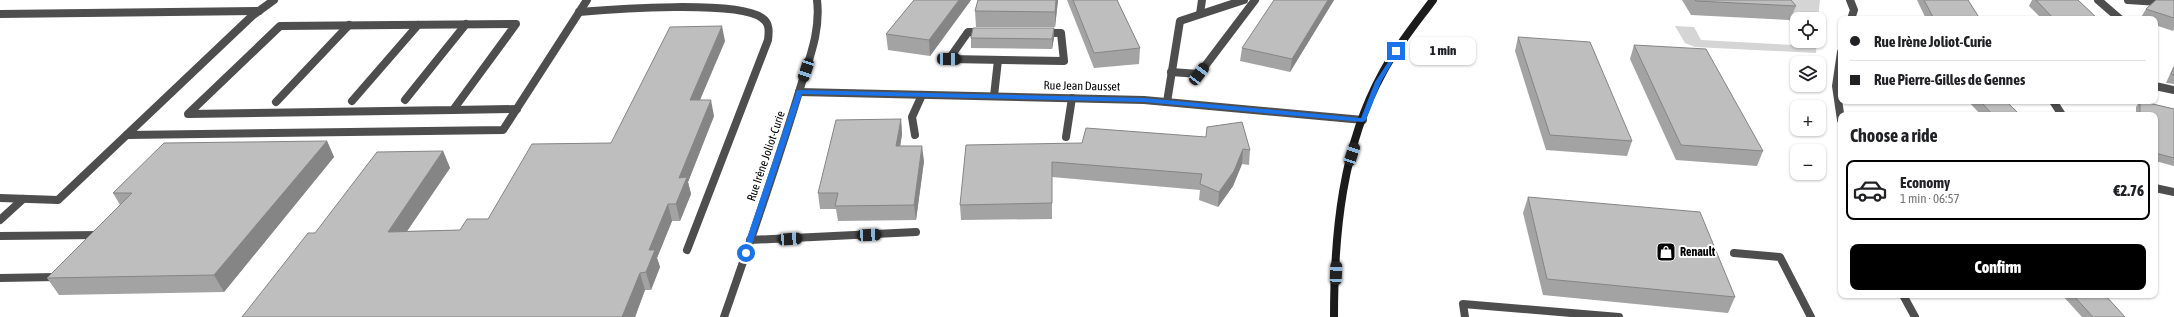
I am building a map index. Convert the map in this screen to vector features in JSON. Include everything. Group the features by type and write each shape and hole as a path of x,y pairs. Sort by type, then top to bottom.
{"main road":[{"path":"1334,317 1338,216 1348,166 1363,120 1378,82 1403,41 1433,0"}],"street":[{"path":"0,198 58,200 259,11 274,0"},
{"path":"127,135 503,130 587,0"},
{"name":"Rue Irène Joliot-Curie","path":"724,317 795,109 817,28 819,8 817,0"},
{"path":"1200,14 1202,0"},
{"path":"1167,102 1180,21 1244,0"},
{"path":"1171,72 1199,74 1255,0"},
{"path":"1850,0 1854,10 1852,16"},
{"path":"2098,0 2117,16"},
{"path":"2128,0 2174,3"},
{"path":"579,12 620,9 720,8 747,11 763,18 769,27 768,40 686,250"},
{"path":"0,14 259,11"},
{"path":"405,100 466,24"},
{"path":"453,110 516,24 280,26 188,114 453,110 517,109"},
{"path":"276,102 349,25"},
{"path":"352,101 418,25"},
{"path":"968,32 1061,33 1064,61 998,60 949,59 968,32"},
{"path":"994,96 998,60"},
{"path":"1838,62 1836,100 1839,112"},
{"path":"2158,87 2174,90"},
{"name":"Rue Jean Dausset","path":"799,92 1072,98 1167,102 1363,120"},
{"path":"914,135 912,117 922,94"},
{"path":"1066,137 1072,98"},
{"path":"2158,189 2174,192"},
{"path":"0,220 23,199"},
{"path":"750,240 916,232"},
{"path":"0,236 110,235"},
{"path":"1734,253 1780,257 1811,317"},
{"path":"0,278 66,277"},
{"path":"1905,298 1915,317"},
{"path":"1465,317 1463,304 1619,317"}],"shaded area":[{"path":"1776,0 1820,0 1819,12 1790,12 1790,22"},
{"path":"1675,26 1694,27 1701,40 1790,45 1790,48 1816,48 1816,53 1695,47 1685,43"}],"building":[{"path":"914,0 959,0 929,40 886,34"},
{"path":"978,0 1056,0 1055,12 975,11"},
{"path":"1073,0 1117,0 1140,48 1094,53"},
{"path":"1274,0 1328,0 1292,59 1242,48"},
{"path":"1695,0 1791,0 1796,6 1696,1"},
{"path":"1924,0 1968,0 1978,16 1932,16"},
{"path":"2036,0 2078,0 2095,16 2051,16"},
{"path":"2156,0 2174,0 2174,18 2146,9"},
{"path":"722,26 690,100 711,100 679,178 687,177 676,204 668,204 649,250 655,250 646,272 640,273 622,317 242,317 308,233 315,233 377,152 443,151 388,232 460,230 467,219 488,219 532,144 611,143 670,27"},
{"path":"973,28 1054,28 1052,39 971,38"},
{"path":"1518,37 1590,42 1632,141 1550,135"},
{"path":"1634,45 1706,49 1763,151 1681,145"},
{"path":"2174,68 2174,75 2171,74"},
{"path":"1983,104 2009,104 2017,112 1990,112"},
{"path":"2140,104 2153,104 2174,109 2174,158 2158,154 2158,112 2140,112"},
{"path":"901,119 896,146 922,146 914,205 835,206 838,193 818,193 836,120"},
{"path":"1242,122 1250,150 1243,149 1234,171 1219,192 1200,184 1202,174 1052,162 1052,203 960,205 966,145 1082,143 1086,128 1206,137 1207,127"},
{"path":"327,141 214,275 47,278 132,193 113,193 164,143"},
{"path":"1528,197 1700,212 1735,297 1547,279"},
{"path":"2076,298 2108,298 2125,317 2093,317"}],"place":[{"name":"Renault","path":"1666,252"}],"route":[{"path":"746,253 795,109 799,92 1144,100 1363,120 1378,82 1396,51"}]}
